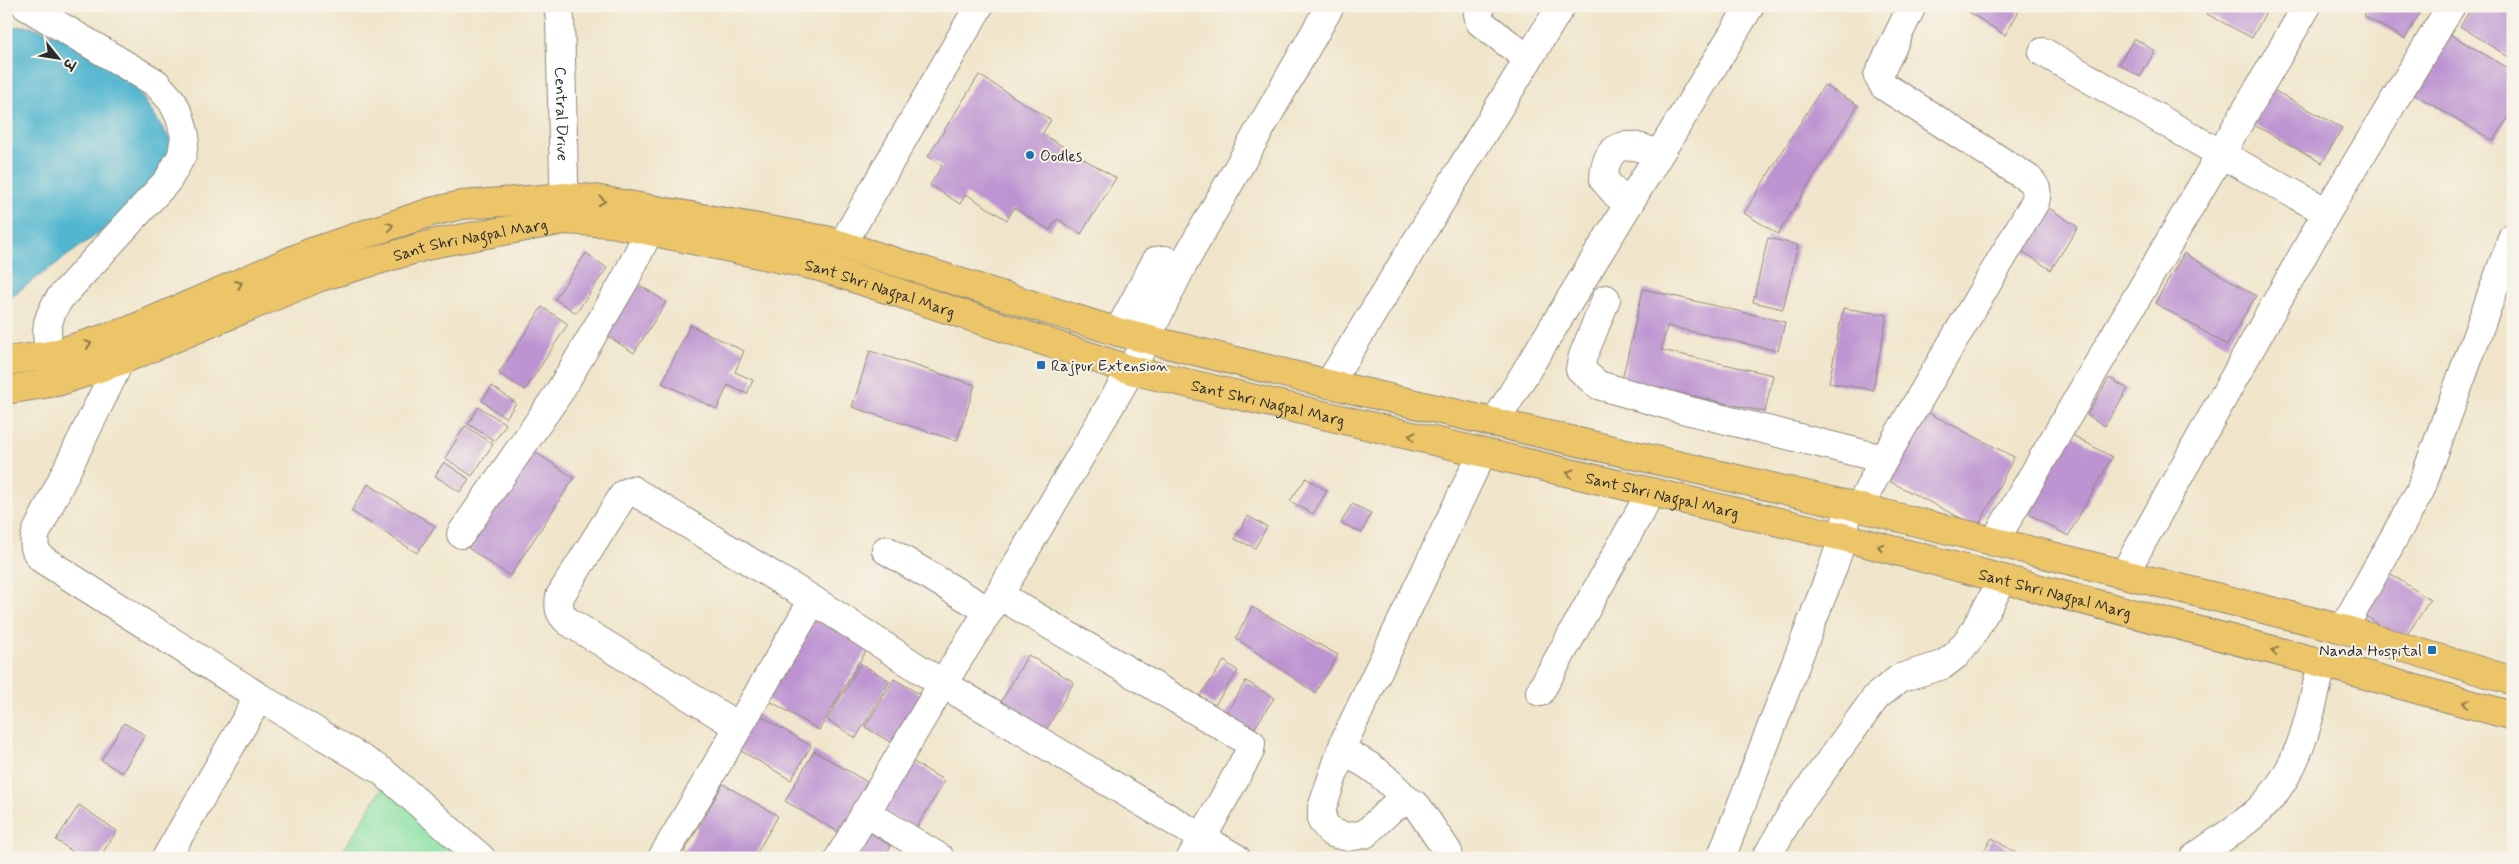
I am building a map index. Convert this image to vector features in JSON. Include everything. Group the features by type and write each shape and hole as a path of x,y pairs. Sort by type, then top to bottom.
{"main road":[{"name":"Sant Shri Nagpal Marg","path":"6,361 51,356 128,331 310,253 431,212 462,205 672,212 826,240 1118,332 1329,384 1854,507 2124,574 2342,629 2513,681"},
{"name":"Sant Shri Nagpal Marg","path":"6,390 57,382 120,361 320,277 436,243 566,209 612,223 820,267 1131,370 1843,537 2322,663 2513,716"},
{"path":"1928,559 1917,548 1917,541 1927,529 1936,527"}],"street":[{"path":"26,6 156,83 172,101 180,118 185,136 182,155 168,180 60,298 50,312 46,326 57,382"},
{"name":"Central Drive","path":"558,6 566,209"},
{"path":"842,245 979,6"},
{"path":"839,858 943,683 994,603 1131,370 1181,268 1330,6"},
{"path":"1481,6 1478,14 1480,22 1528,59"},
{"path":"1329,384 1561,6"},
{"path":"1495,422 1750,6"},
{"path":"1721,858 1854,507 2035,202 2036,185 2029,179 1884,86 1878,76 1912,6"},
{"path":"1994,542 2219,153 2307,6"},
{"path":"2124,574 2327,212 2452,6"},
{"path":"2043,52 2219,153 2327,212"},
{"path":"1630,201 1617,194 1604,180 1604,163 1614,151 1628,145 1643,147 1658,155"},
{"path":"460,534 558,394 625,280 649,231"},
{"path":"2342,629 2420,491 2513,236"},
{"path":"1118,332 1156,261 1165,260 1181,268"},
{"path":"1606,299 1583,356 1580,369 1598,385 1682,409 1884,458"},
{"path":"120,361 36,534 33,543 35,552 42,559 259,697 382,771 481,858"},
{"path":"1408,801 1392,808 1365,834 1348,837 1332,833 1322,821 1322,808 1341,752 1482,453"},
{"path":"739,727 569,622 561,615 559,606 560,596 624,494 632,490 943,683 1197,848 1236,858"},
{"path":"1540,692 1651,492"},
{"path":"886,550 994,603 1251,743 1250,751 1197,848"},
{"path":"1766,858 1792,813 1876,697 1900,678 1943,665 1956,655 1972,635 2004,579"},
{"path":"662,858 812,600"},
{"path":"2194,858 2259,810 2277,790 2294,764 2304,740 2322,663"},
{"path":"166,858 259,697"},
{"path":"1341,752 1367,762 1382,774 1408,801 1417,806 1448,852"},
{"path":"865,812 940,858"}],"green space":[{"path":"387,780 470,858 339,858"}],"water":[{"path":"29,26 114,54 189,168 6,300 6,27"}],"building":[{"path":"1966,6 2022,6 2005,35 1964,9"},
{"path":"2211,6 2255,6 2266,12 2252,38 2207,14"},
{"path":"2369,6 2424,6 2405,39 2364,16"},
{"path":"2473,6 2513,6 2513,60 2460,26"},
{"path":"2448,33 2513,71 2513,109 2494,141 2412,93"},
{"path":"2134,38 2155,51 2140,77 2119,64"},
{"path":"979,75 1051,120 1042,134 1116,178 1081,234 1057,219 1050,230 1014,208 1007,220 966,194 960,204 930,185 942,166 928,156"},
{"path":"1824,85 1858,105 1778,234 1744,213"},
{"path":"2266,86 2342,128 2322,163 2247,121"},
{"path":"2046,206 2078,227 2051,270 2019,249"},
{"path":"1768,238 1798,245 1783,309 1753,302"},
{"path":"586,253 607,268 576,313 555,299"},
{"path":"2184,253 2256,296 2227,345 2155,303"},
{"path":"632,280 666,302 634,353 600,331"},
{"path":"1643,289 1785,322 1778,351 1667,326 1661,350 1773,375 1765,412 1622,380"},
{"path":"542,307 568,324 525,390 499,373"},
{"path":"1843,308 1887,315 1873,390 1829,383"},
{"path":"690,325 744,351 735,372 753,380 747,394 728,385 717,409 662,383"},
{"path":"870,351 975,385 957,441 852,407"},
{"path":"2109,378 2128,389 2105,426 2087,415"},
{"path":"492,386 516,403 506,418 482,401"},
{"path":"479,407 506,424 495,441 468,424"},
{"path":"1921,409 2014,457 1978,527 1885,479"},
{"path":"465,426 493,444 472,476 445,458"},
{"path":"2069,433 2112,457 2068,536 2025,512"},
{"path":"532,450 574,478 510,576 468,548"},
{"path":"444,462 469,479 460,492 435,476"},
{"path":"1306,478 1327,491 1313,514 1290,501"},
{"path":"368,484 435,526 417,553 351,511"},
{"path":"1352,504 1371,513 1362,533 1341,523"},
{"path":"1248,516 1267,527 1255,548 1235,539"},
{"path":"2385,570 2430,600 2403,641 2359,611"},
{"path":"1252,607 1338,655 1315,693 1236,638"},
{"path":"816,612 870,644 819,730 765,698"},
{"path":"1028,655 1074,682 1044,734 998,707"},
{"path":"1224,661 1238,671 1214,706 1200,696"},
{"path":"861,664 890,681 856,738 827,720"},
{"path":"894,679 929,700 900,748 865,727"},
{"path":"1246,681 1274,698 1252,732 1225,715"},
{"path":"756,713 811,746 791,780 736,748"},
{"path":"124,723 145,735 122,773 101,760"},
{"path":"814,751 869,783 840,833 785,801"},
{"path":"907,758 945,781 915,830 877,807"},
{"path":"723,784 778,816 754,858 693,858 684,852"},
{"path":"79,805 117,831 99,858 82,858 56,840"},
{"path":"861,827 891,846 884,858 841,858"},
{"path":"1992,838 2024,858 1980,858"}],"place":[{"name":"Oodles","path":"1030,155"},
{"name":"Rajpur Extension","path":"1041,365"},
{"name":"Nanda Hospital","path":"2432,650"}]}
